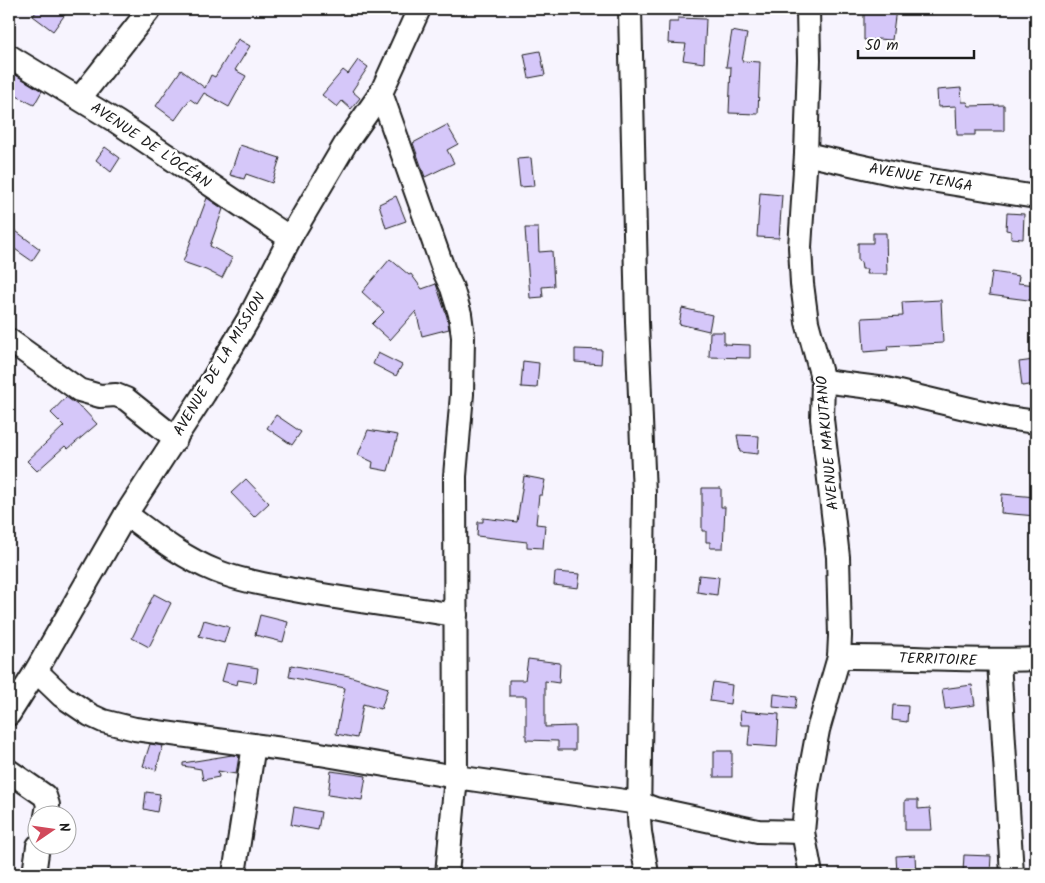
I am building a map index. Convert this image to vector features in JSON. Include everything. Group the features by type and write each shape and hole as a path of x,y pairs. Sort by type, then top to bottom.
{"street":[{"path":"80,98 150,9"},
{"name":"AVENUE DE LA MISSION","path":"9,714 36,672 126,514 176,439 248,320 290,238 346,143 381,93 419,9"},
{"path":"630,9 637,322 644,494 639,803 640,832 647,874"},
{"name":"AVENUE MAKUTANO","path":"808,9 809,60 806,154 800,247 807,322 823,381 822,419 838,558 839,657 818,730 807,789 803,832 812,874"},
{"name":"AVENUE DE L'OCÉAN","path":"9,56 80,98 290,238"},
{"path":"381,93 460,314 463,337 462,394 455,476 456,776 447,874"},
{"name":"AVENUE TENGA","path":"806,154 900,175 1036,197"},
{"path":"9,340 79,390 100,396 116,396 126,399 176,439"},
{"path":"823,381 886,389 1007,418 1036,422"},
{"path":"126,514 156,537 192,560 216,571 253,582 325,596 456,615"},
{"name":"TERRITOIRE","path":"839,657 880,656 999,661 1036,659"},
{"path":"999,661 1012,874"},
{"path":"36,672 62,696 90,715 103,721 156,732 639,803 750,829 803,832"},
{"path":"234,874 254,745"},
{"path":"9,772 45,796 48,806"},
{"path":"34,874 37,856"}],"building":[{"path":"38,9 69,9 53,31 33,16"},
{"path":"864,9 896,9 892,40 864,40"},
{"path":"678,18 706,19 704,63 683,60 686,44 668,43 669,22 678,22"},
{"path":"732,31 747,34 742,61 760,62 758,114 729,113 731,67 726,67"},
{"path":"238,39 250,46 235,70 246,76 229,107 204,93 197,104 190,99 175,120 156,106 181,70 205,88 211,75 215,77"},
{"path":"540,51 545,75 529,78 524,54"},
{"path":"358,60 368,67 352,91 360,98 351,109 342,101 337,107 322,95 343,70 348,74"},
{"path":"9,71 42,91 34,105 9,92"},
{"path":"961,88 962,102 967,102 969,106 1004,105 1004,131 975,131 975,135 957,135 956,106 938,107 937,90"},
{"path":"447,125 458,144 447,150 454,163 425,177 413,143"},
{"path":"240,145 280,158 272,183 246,174 244,179 230,175"},
{"path":"105,147 120,158 111,172 96,160"},
{"path":"531,158 534,186 520,187 517,159"},
{"path":"760,193 782,195 779,238 757,237"},
{"path":"396,196 406,221 386,228 379,204"},
{"path":"207,198 223,209 210,246 232,258 222,278 183,262"},
{"path":"1007,213 1024,214 1023,239 1011,238 1011,231 1006,230"},
{"path":"9,226 40,249 32,261 9,245"},
{"path":"525,228 538,228 539,252 552,251 554,286 542,287 543,297 530,298"},
{"path":"873,233 886,233 887,274 866,274 867,269 862,269 861,262 858,261 858,243 873,243"},
{"path":"390,259 409,275 411,274 422,289 436,284 449,329 422,336 416,311 390,340 372,324 384,312 362,292"},
{"path":"992,272 1019,276 1018,283 1036,285 1036,301 989,295"},
{"path":"941,300 943,343 887,346 888,350 864,352 862,318 903,316 902,302"},
{"path":"682,308 712,315 709,331 679,324"},
{"path":"710,332 724,332 724,344 750,345 750,358 709,357"},
{"path":"575,349 602,350 601,364 575,362"},
{"path":"378,353 402,365 396,376 373,364"},
{"path":"1034,360 1036,384 1022,386 1019,362"},
{"path":"523,361 539,363 537,388 521,387"},
{"path":"66,397 83,409 97,424 68,449 65,446 37,471 27,461 64,426 51,413"},
{"path":"276,415 301,432 292,445 267,428"},
{"path":"368,430 398,435 388,471 372,468 373,462 358,455"},
{"path":"737,435 759,436 758,454 740,452"},
{"path":"524,476 545,480 542,495 539,495 536,524 545,525 543,548 527,547 527,542 477,536 478,522 483,522 483,518 517,522"},
{"path":"246,479 269,503 254,517 231,493"},
{"path":"702,488 721,488 721,507 725,507 723,548 710,548 710,542 706,542 706,531 702,531"},
{"path":"1002,494 1036,497 1036,516 1001,513"},
{"path":"555,572 580,574 578,588 554,585"},
{"path":"699,575 719,577 717,595 697,592"},
{"path":"154,594 171,603 149,647 132,638"},
{"path":"260,615 288,622 283,642 255,635"},
{"path":"204,620 229,627 224,643 199,636"},
{"path":"528,659 560,663 559,683 545,681 545,727 575,726 575,750 558,750 558,741 526,740 526,696 509,696 509,680 525,680"},
{"path":"227,663 258,668 256,683 238,680 237,685 222,681"},
{"path":"291,665 349,676 388,688 381,709 363,704 357,738 336,734 345,688 289,677"},
{"path":"713,682 732,685 730,704 710,701"},
{"path":"972,685 975,705 945,709 942,689"},
{"path":"774,694 797,697 795,709 773,707"},
{"path":"893,705 908,706 907,722 892,720"},
{"path":"740,711 779,714 777,747 748,745 750,725 741,725"},
{"path":"150,744 163,746 156,770 143,766"},
{"path":"714,751 732,751 732,777 714,777"},
{"path":"232,755 239,756 236,774 218,771 219,777 203,780 201,769 183,766 183,763"},
{"path":"331,771 366,776 362,800 328,795"},
{"path":"146,792 160,794 157,812 144,809"},
{"path":"905,800 918,800 918,809 930,808 932,830 905,830"},
{"path":"294,807 321,812 318,830 291,825"},
{"path":"915,855 916,874 897,874 896,856"},
{"path":"964,855 991,856 990,874 963,872"}]}
